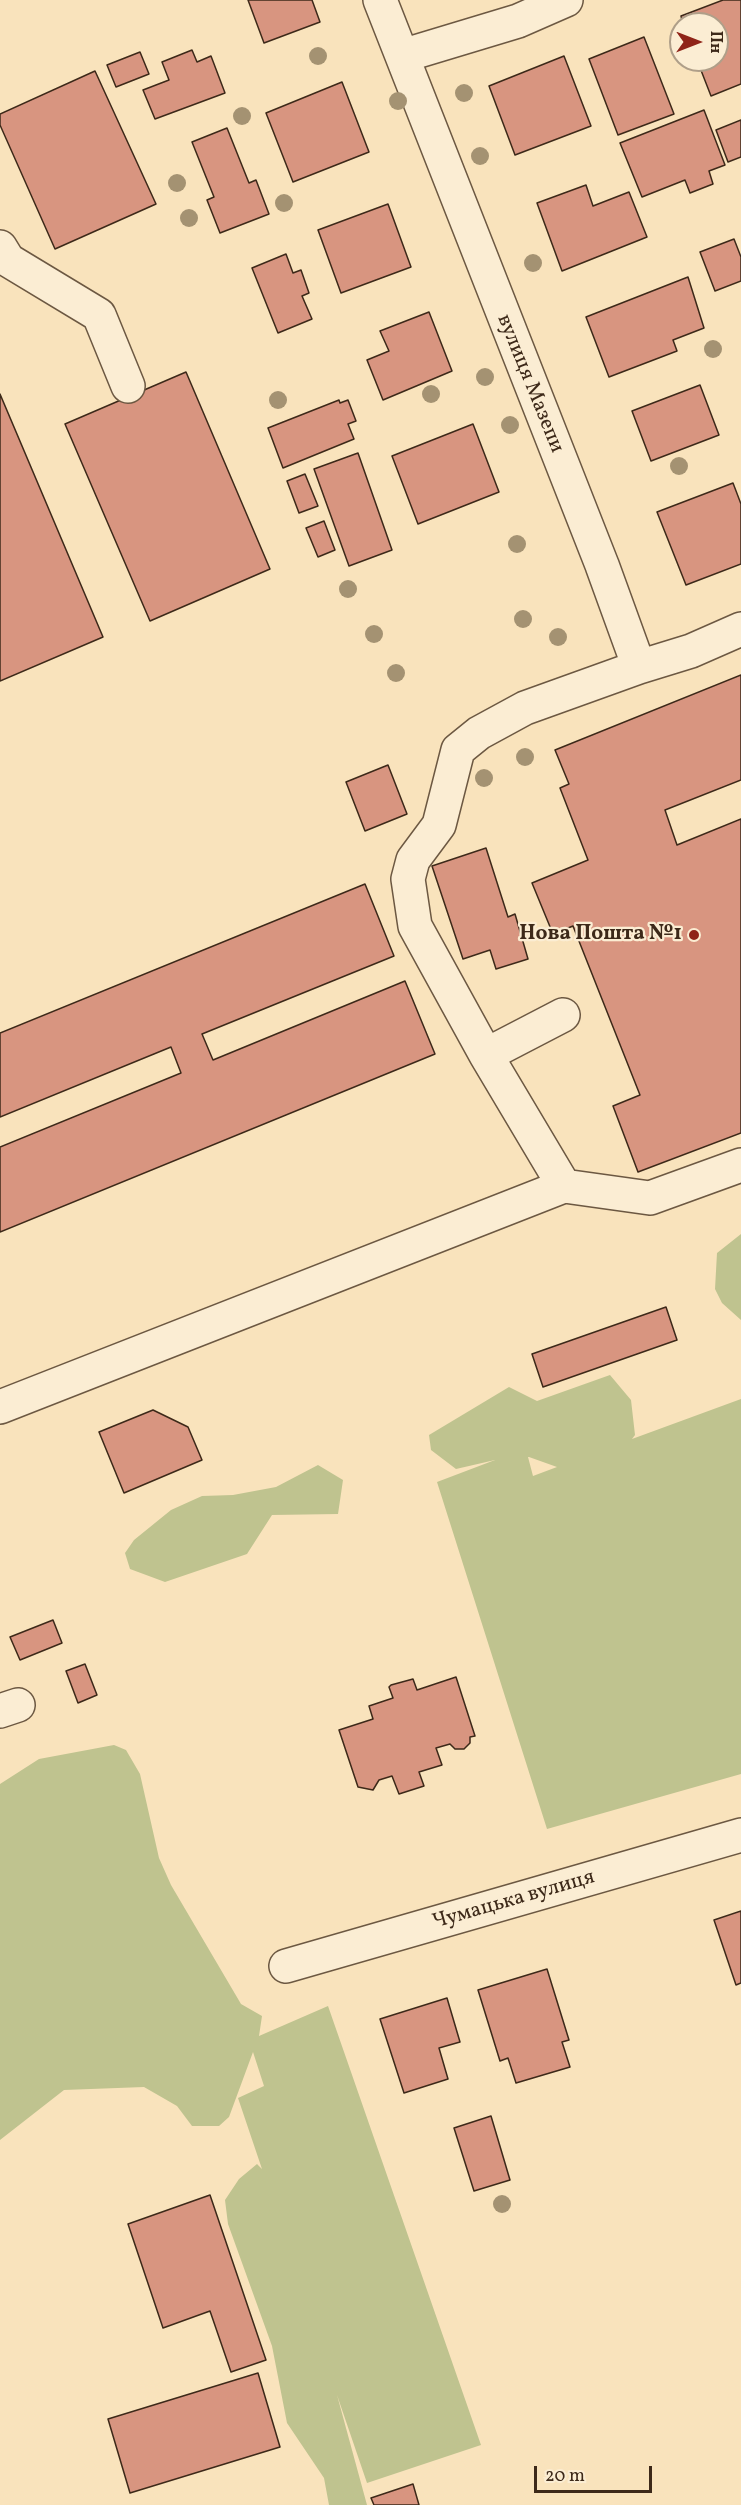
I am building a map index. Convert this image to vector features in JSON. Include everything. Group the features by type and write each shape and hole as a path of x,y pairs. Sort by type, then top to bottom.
{"street":[{"name":"вулиця Мазепи","path":"380,0 602,565 639,667"},
{"path":"402,56 518,21 566,0"},
{"path":"0,247 8,260 99,315 128,386"},
{"path":"564,1186 486,1055 415,926 408,879 413,860 439,825 458,750 479,734 525,708 691,651 741,629"},
{"path":"486,1055 563,1015"},
{"path":"0,1407 564,1186 650,1198 741,1165"},
{"name":"Чумацька вулиця","path":"286,1966 741,1835"}],"green space":[{"path":"741,1234 741,1320 722,1303 715,1289 717,1253"},
{"path":"610,1375 631,1400 635,1435 632,1439 741,1399 741,1774 547,1829 437,1482 495,1460 456,1469 431,1450 429,1435 509,1387 537,1401","holes":["528,1457 557,1467 533,1476"]},
{"path":"318,1465 343,1480 338,1514 272,1515 247,1554 165,1582 130,1569 125,1553 134,1540 171,1510 202,1496 233,1495 276,1487"},
{"path":"114,1745 126,1750 140,1774 159,1858 171,1885 241,2004 262,2016 259,2036 328,2006 481,2445 367,2483 337,2395 367,2505 329,2505 324,2478 287,2423 272,2346 228,2224 225,2200 239,2179 257,2164 262,2169 238,2098 264,2086 253,2052 229,2117 219,2126 192,2126 177,2106 144,2087 64,2090 0,2140 0,1784 39,1759"}],"building":[{"path":"248,0 312,0 320,22 264,43"},
{"path":"723,0 741,0 741,84 711,96 702,72 729,72 729,12 692,12"},
{"path":"644,37 674,114 618,135 589,59"},
{"path":"192,50 197,62 211,56 225,93 155,119 143,90 169,80 162,62"},
{"path":"140,52 149,74 116,87 107,65"},
{"path":"564,56 591,126 515,155 489,86"},
{"path":"95,71 156,204 55,249 0,125 0,114"},
{"path":"342,82 369,152 293,182 266,113"},
{"path":"704,110 725,165 709,171 713,184 690,193 685,180 642,197 620,143"},
{"path":"741,120 741,157 728,162 716,130"},
{"path":"227,128 249,183 256,180 269,214 220,233 207,200 214,197 192,142"},
{"path":"586,185 593,206 629,192 647,237 562,271 537,203"},
{"path":"388,204 411,267 341,293 318,230"},
{"path":"734,239 741,257 741,281 715,291 700,252"},
{"path":"286,254 293,273 301,270 309,293 302,296 312,319 278,333 252,268"},
{"path":"688,277 704,328 673,340 677,351 609,377 586,317"},
{"path":"429,312 452,371 383,400 367,360 389,351 380,331"},
{"path":"186,372 270,569 150,621 65,424"},
{"path":"700,385 719,435 651,461 632,411"},
{"path":"0,394 103,637 0,681"},
{"path":"339,400 340,403 348,400 356,421 348,424 354,439 283,468 268,428"},
{"path":"473,424 499,492 418,524 392,456"},
{"path":"358,453 392,550 349,566 314,469"},
{"path":"305,474 318,506 299,513 287,481"},
{"path":"733,483 741,504 741,564 686,585 657,512"},
{"path":"324,521 335,550 318,557 306,528"},
{"path":"741,675 741,780 665,810 677,845 741,819 741,1133 638,1172 613,1106 640,1095 573,926 553,934 532,883 588,860 560,788 569,784 555,750"},
{"path":"388,765 407,814 365,831 346,782"},
{"path":"486,848 508,917 515,914 528,959 496,969 490,950 463,959 432,866"},
{"path":"365,884 394,956 202,1034 213,1060 405,981 435,1054 0,1232 0,1147 181,1073 171,1047 0,1117 0,1033"},
{"path":"666,1307 677,1340 543,1387 532,1354"},
{"path":"153,1410 188,1427 202,1460 124,1493 99,1432"},
{"path":"53,1620 62,1643 20,1660 10,1637"},
{"path":"85,1664 97,1695 78,1703 66,1671"},
{"path":"456,1677 475,1736 470,1737 470,1743 464,1749 455,1749 450,1744 436,1748 442,1765 419,1772 424,1786 399,1794 392,1776 379,1780 373,1790 358,1787 339,1730 373,1719 369,1706 393,1698 389,1687 391,1685 413,1679 417,1690"},
{"path":"741,1911 741,1983 736,1985 714,1920"},
{"path":"547,1969 569,2040 562,2042 570,2067 516,2083 508,2058 500,2061 478,1990"},
{"path":"447,1998 460,2042 439,2048 448,2079 404,2093 380,2019"},
{"path":"491,2116 510,2180 474,2191 454,2128"},
{"path":"210,2195 266,2360 231,2372 210,2311 163,2328 128,2224"},
{"path":"258,2373 280,2447 130,2493 108,2419"},
{"path":"413,2484 419,2505 374,2505 371,2498"}],"place":[{"name":"Нова Пошта №1","path":"694,935"}]}
